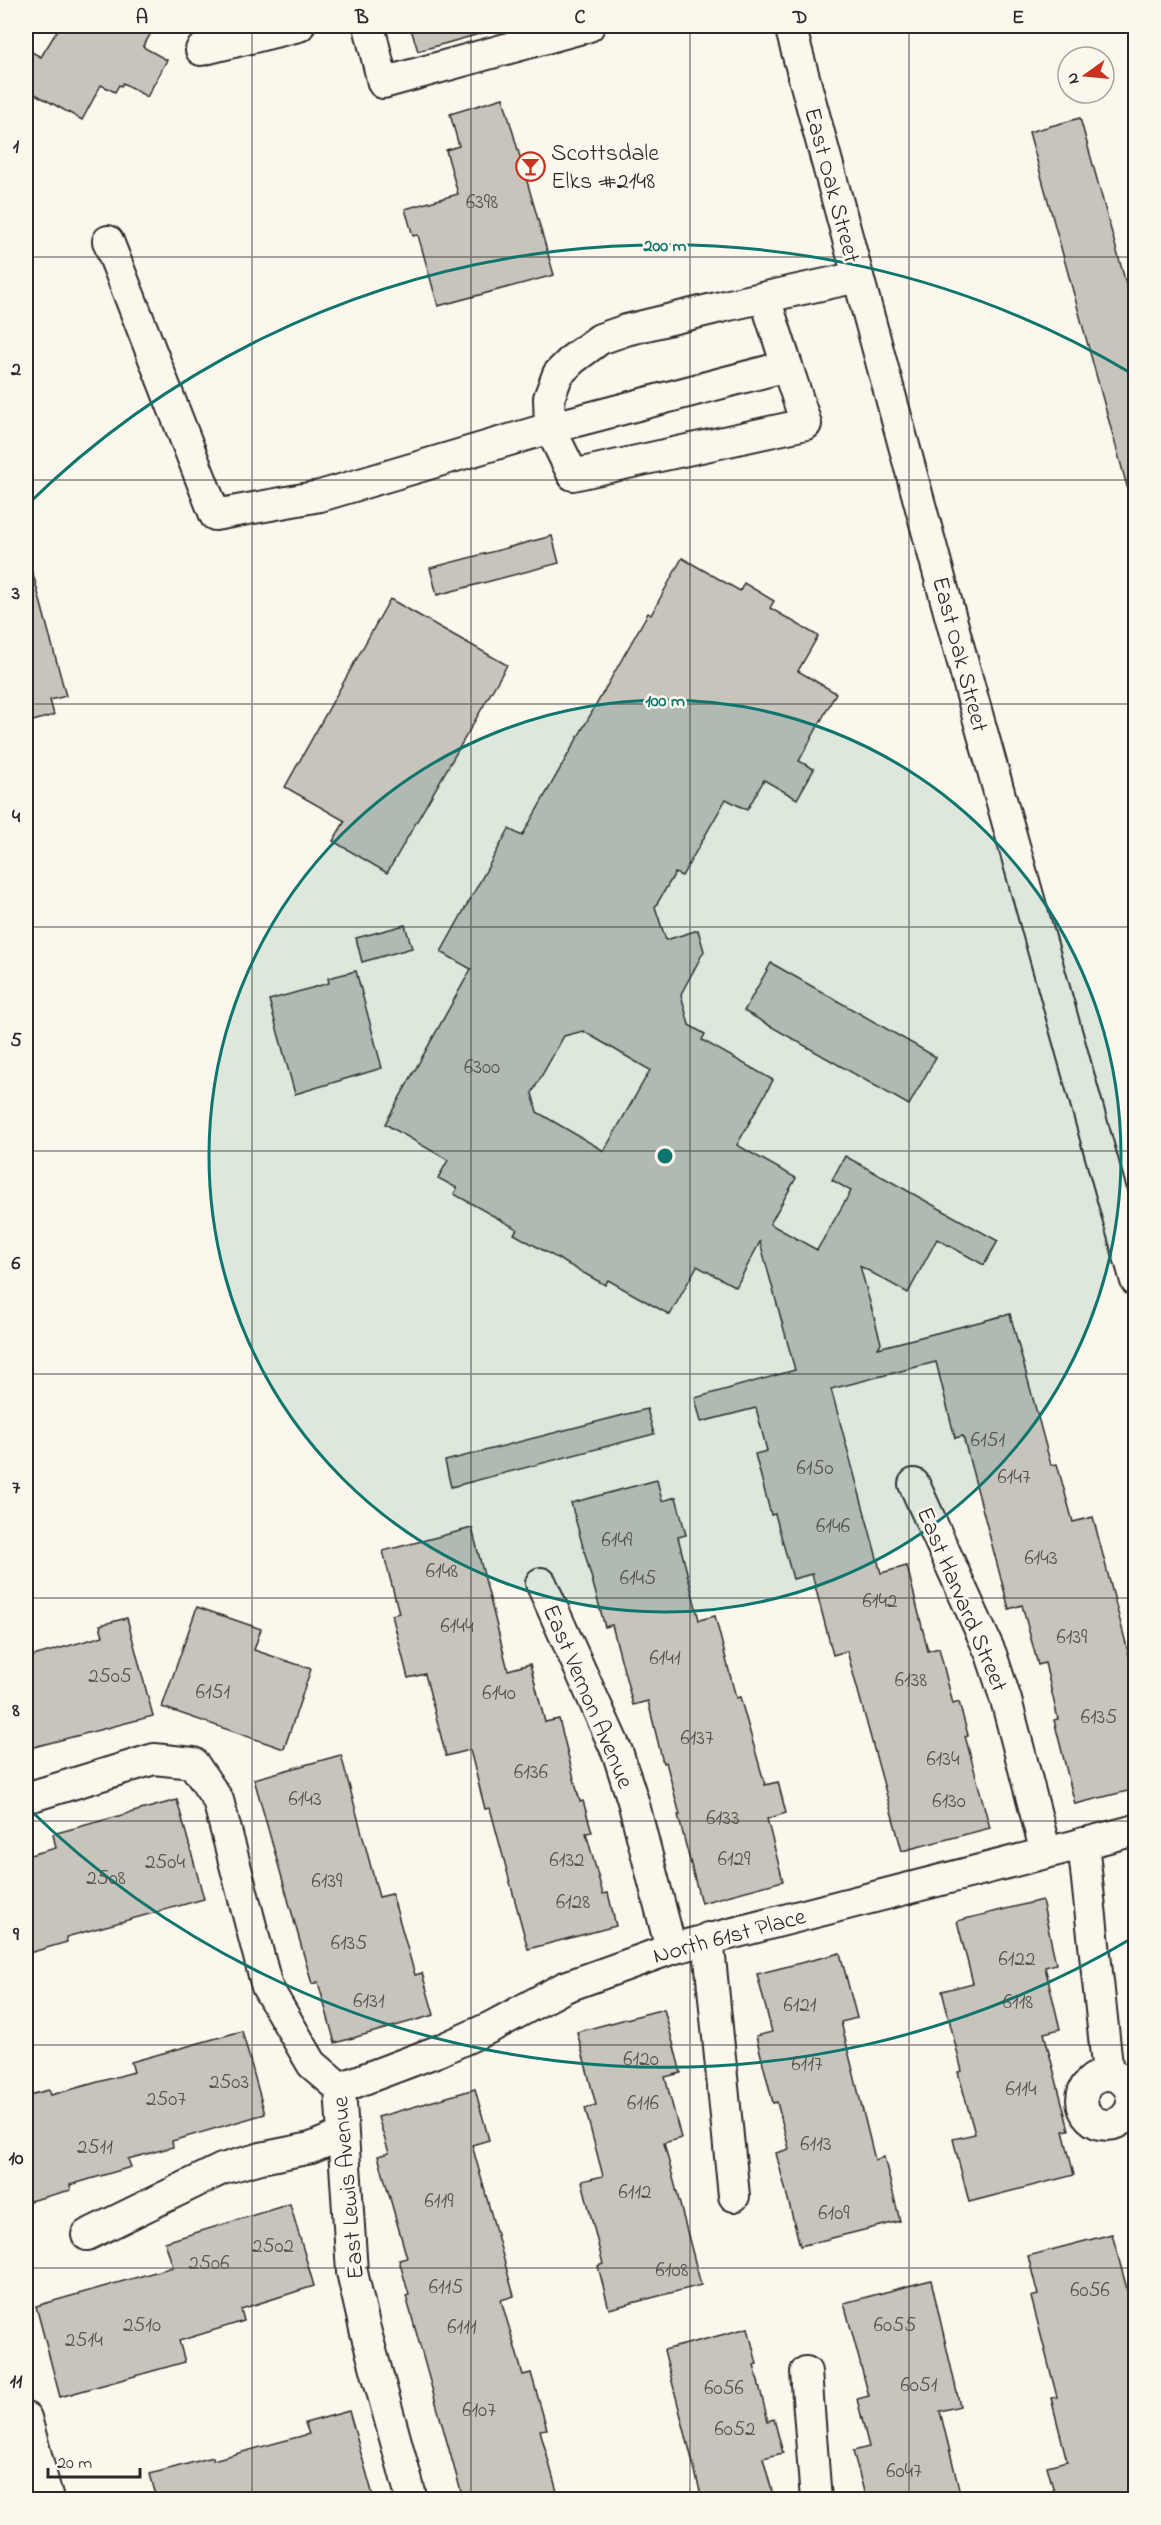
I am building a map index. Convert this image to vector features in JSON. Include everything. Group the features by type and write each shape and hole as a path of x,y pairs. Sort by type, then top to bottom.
{"street":[{"path":"201,50 296,26"},
{"path":"369,26 383,83 590,26"},
{"name":"East Oak Street","path":"790,26 1136,1281"},
{"path":"108,240 215,515 320,496 550,428 786,366"},
{"path":"765,298 806,424 573,475 550,428 549,398 558,374 573,358 600,339 626,330 765,298 858,277"},
{"name":"East Harvard Street","path":"914,1484 991,1654 1006,1700 1046,1853"},
{"name":"East Vernon Avenue","path":"541,1583 618,1754 633,1801 671,1949"},
{"name":"East Lewis Avenue","path":"26,1798 154,1759 193,1763 218,1800 267,1987 312,2064 340,2088 352,2272 365,2329 412,2499"},
{"name":"North 61st Place","path":"340,2088 438,2051 491,2027 565,1987 671,1949 1136,1830"},
{"path":"1083,1844 1108,2074"},
{"path":"708,1938 734,2196"},
{"path":"87,2235 222,2169 311,2148 342,2135"},
{"path":"806,2372 816,2499"},
{"path":"26,2418 48,2499"}],"building":[{"path":"60,26 155,26 143,47 167,60 147,97 123,83 115,92 101,85 82,120 26,89 26,49 41,57"},
{"path":"410,26 482,26 483,33 418,51"},
{"path":"503,98 554,275 438,306 418,235 413,236 405,209 458,194 446,150 459,146 450,114"},
{"path":"1080,118 1136,320 1136,489 1128,490 1029,132"},
{"path":"552,536 559,563 437,595 430,568"},
{"path":"682,558 740,591 744,583 774,601 770,608 818,636 798,671 836,693 799,761 814,769 797,799 764,780 747,810 726,799 682,876 675,873 655,907 666,940 698,930 704,951 681,994 689,1025 705,1034 702,1040 773,1080 737,1145 796,1178 770,1224 817,1250 851,1191 832,1180 845,1156 998,1241 984,1265 937,1239 908,1293 860,1266 881,1343 878,1348 1010,1314 1051,1465 1057,1464 1073,1522 1093,1517 1130,1659 1136,1658 1136,1789 1075,1804 1054,1720 1058,1719 1045,1663 1038,1665 1022,1605 1009,1609 963,1436 955,1438 936,1362 831,1389 881,1573 907,1566 928,1651 939,1648 953,1704 959,1702 968,1735 965,1736 990,1828 902,1851 847,1651 833,1655 812,1574 793,1579 775,1514 771,1515 755,1454 767,1451 756,1408 701,1422 695,1398 795,1370 760,1242 736,1287 697,1266 670,1315 608,1280 605,1285 514,1234 517,1229 454,1194 457,1188 438,1178 448,1160 385,1124 471,969 441,952 509,829 522,836 648,613 651,615","holes":["583,1031 650,1070 604,1151 537,1112 532,1093 564,1036"]},
{"path":"33,574 66,696 50,700 54,715 26,723 26,575"},
{"path":"390,599 507,665 387,873 333,841 345,821 285,787"},
{"path":"405,925 412,948 362,962 356,938"},
{"path":"771,963 936,1057 909,1105 744,1011"},
{"path":"356,971 382,1068 295,1094 269,1000 329,983 328,978"},
{"path":"647,1409 654,1434 451,1487 445,1461"},
{"path":"657,1480 662,1501 676,1497 686,1535 678,1537 699,1620 715,1616 736,1698 740,1697 765,1785 778,1782 786,1813 767,1819 783,1881 701,1903 678,1815 680,1815 666,1762 663,1763 648,1701 633,1705 612,1625 605,1627 571,1503"},
{"path":"472,1528 508,1670 530,1664 545,1722 559,1719 580,1802 583,1801 592,1832 586,1833 603,1894 608,1893 616,1926 528,1949 490,1808 485,1809 470,1750 446,1756 425,1674 408,1678 392,1615 399,1613 383,1551"},
{"path":"197,1607 261,1629 254,1650 311,1669 284,1749 162,1707"},
{"path":"127,1618 153,1716 26,1749 26,1658 103,1636 100,1625"},
{"path":"341,1755 379,1897 392,1894 415,1975 422,1973 434,2015 335,2043 318,1982 312,1984 254,1779"},
{"path":"177,1800 204,1899 66,1937 67,1942 26,1954 26,1856 56,1848 53,1834"},
{"path":"1042,1900 1056,1964 1045,1967 1060,2029 1044,2033 1069,2130 1063,2131 1074,2175 969,2202 953,2139 975,2134 958,2072 962,2071 942,1991 973,1983 957,1921"},
{"path":"840,1953 857,2018 841,2022 875,2160 884,2157 900,2221 800,2246 776,2153 789,2149 777,2102 773,2103 756,2036 772,2032 757,1974"},
{"path":"664,2009 681,2073 665,2077 681,2138 664,2143 701,2285 609,2309 598,2266 603,2264 582,2181 603,2176 585,2108 596,2105 577,2032"},
{"path":"242,2031 265,2114 172,2141 173,2147 128,2159 131,2167 70,2185 71,2190 26,2202 26,2096 49,2090 51,2095 134,2072 131,2062"},
{"path":"475,2089 489,2140 472,2145 514,2296 501,2300 523,2375 531,2373 547,2429 540,2430 559,2499 463,2499 406,2296 409,2295 399,2260 407,2258 378,2156 389,2153 378,2117"},
{"path":"290,2204 314,2286 241,2309 244,2321 179,2341 185,2362 60,2397 36,2306 173,2267 165,2242"},
{"path":"1112,2234 1136,2322 1136,2499 1056,2499 1047,2466 1067,2461 1051,2398 1057,2397 1031,2297 1038,2295 1028,2256"},
{"path":"931,2280 960,2406 940,2411 960,2493 935,2499 866,2499 853,2451 869,2447 857,2399 869,2396 844,2303"},
{"path":"748,2328 757,2364 754,2365 768,2421 774,2419 783,2453 763,2458 774,2499 702,2499 664,2350"},
{"path":"349,2411 374,2499 157,2499 150,2474 309,2434 305,2423"}],"place":[{"name":"Scottsdale Elks #2148","path":"530,166"}]}
